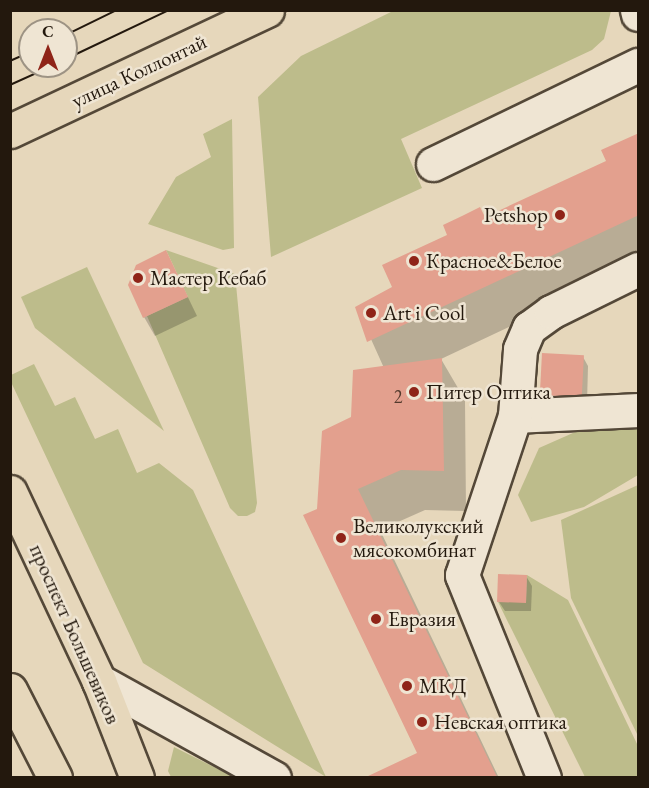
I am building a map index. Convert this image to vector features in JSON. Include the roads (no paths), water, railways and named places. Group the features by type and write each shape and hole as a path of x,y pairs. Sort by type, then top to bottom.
{"main road":[{"name":"улица Коллонтай","path":"10,131 267,10"},
{"name":"проспект Большевиков","path":"10,492 99,681 137,777"},
{"path":"10,690 55,777"}],"street":[{"path":"433,164 639,65"},
{"path":"544,777 462,575 515,416 520,349 529,328 551,312 639,269"},
{"path":"515,416 639,410"},
{"path":"99,681 274,777"}],"tram line":[{"path":"78,29 117,10"},
{"path":"78,53 169,10"},
{"path":"10,61 18,57"},
{"path":"10,85 25,78"}],"place":[{"name":"Petshop","path":"560,215"},
{"name":"Красное&Белое","path":"414,261"},
{"name":"Мастер Кебаб","path":"138,278"},
{"name":"Art i Cool","path":"371,313"},
{"name":"Питер Оптика","path":"414,392"},
{"name":"Великолукский мясокомбинат","path":"341,538"},
{"name":"Евразия","path":"376,619"},
{"name":"МКД","path":"407,686"},
{"name":"Невская оптика","path":"422,722"}]}
